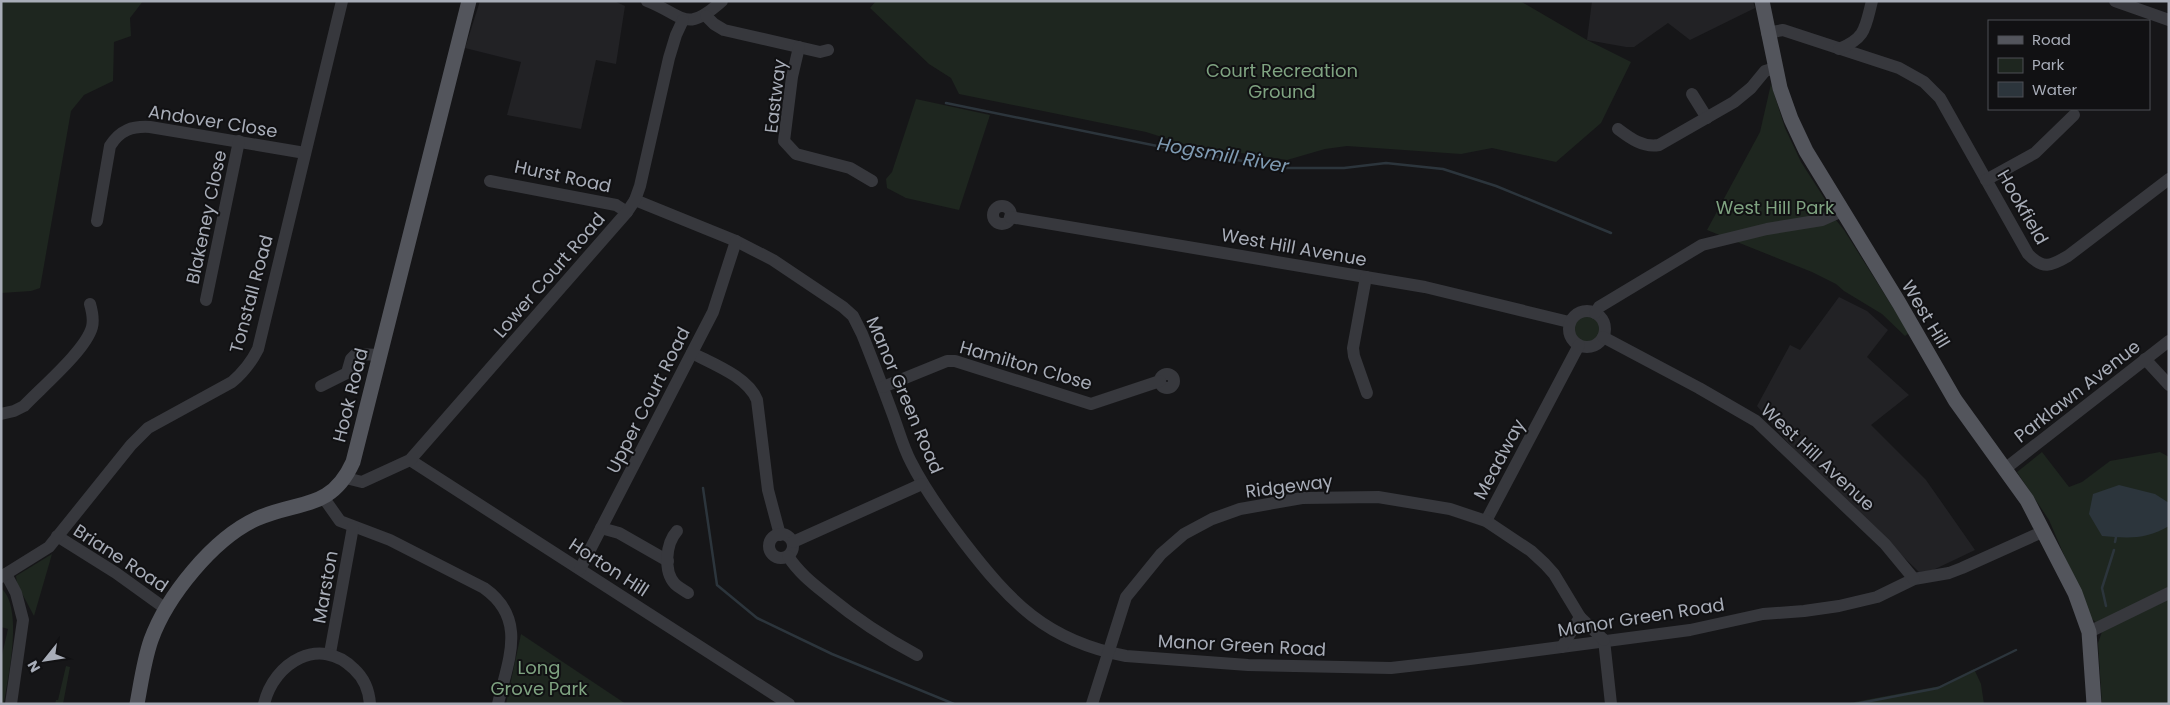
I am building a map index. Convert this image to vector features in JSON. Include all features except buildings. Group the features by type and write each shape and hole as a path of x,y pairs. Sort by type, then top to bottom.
{"main road":[{"name":"Hook Road","path":"137,704 150,642 166,608 201,563 237,530 271,512 323,497 346,478 353,462 469,1"},
{"name":"West Hill","path":"1762,1 1775,68 1791,119 1806,151 1899,303 1955,400 2006,468 2027,500 2075,593 2089,632 2094,704"}],"street":[{"name":"Tonstall Road","path":"4,575 49,547 131,445 148,428 232,382 252,362 258,348 342,1"},
{"path":"647,1 665,8 683,20 698,19 706,16 722,1"},
{"path":"1872,1 1864,32 1865,42 1873,59"},
{"path":"2115,1 2169,20"},
{"path":"706,16 724,30 820,52 828,50"},
{"name":"Lower Court Road","path":"346,478 362,482 410,460 627,212 635,200 640,186 669,58 683,20"},
{"name":"Hookfield","path":"1768,32 1783,30 1873,59 1912,74 1933,89 1950,115 2028,254 2034,261 2045,265 2053,265 2126,214 2169,180"},
{"path":"1839,49 1859,39 1864,32"},
{"name":"Eastway","path":"799,47 792,77 784,141 796,154 850,168 872,182"},
{"path":"1618,129 1637,142 1651,146 1667,142 1734,102 1751,88 1765,71 1775,68"},
{"path":"1692,94 1707,118"},
{"path":"1986,180 2035,153 2074,115"},
{"name":"Andover Close","path":"97,221 110,146 123,132 131,128 150,127 305,153"},
{"name":"Blakeney Close","path":"206,300 239,141"},
{"name":"Hurst Road","path":"490,181 616,206 627,212"},
{"name":"Manor Green Road","path":"635,200 736,241 773,260 843,307 853,316 883,386 910,460 922,484 988,573 1015,604 1043,625 1076,643 1109,653 1126,656 1248,665 1367,668 1420,665 1562,647 1690,630 1763,614 1839,606 1877,596 1896,589 1914,579 1949,573 2042,532"},
{"path":"1595,312 1607,302 1702,245 1767,229 1822,220 1842,211"},
{"name":"West Hill Avenue","path":"1010,217 1438,290 1570,322"},
{"name":"Upper Court Road","path":"580,569 713,312 736,241"},
{"path":"1366,277 1353,348 1367,393"},
{"path":"1,414 24,406 80,348 89,336 93,325 90,304"},
{"path":"1583,311 1595,312 1603,320 1605,326 1603,337 1600,342 1590,347 1578,345 1571,338 1568,328 1570,322 1577,313 1583,311"},
{"name":"West Hill Avenue","path":"1603,337 1756,421 1885,544 1914,579"},
{"name":"Parklawn Avenue","path":"2006,468 2169,342"},
{"name":"Meadway","path":"1578,345 1486,521 1531,551 1549,568 1580,617 1604,640"},
{"path":"692,352 741,380 754,392 757,400 768,490 780,535"},
{"path":"321,386 347,372 351,359 356,354 380,355"},
{"path":"2146,359 2169,385"},
{"name":"Hamilton Close","path":"883,386 946,360 956,361 1092,404 1160,381"},
{"name":"Horton Hill","path":"410,460 789,704"},
{"path":"792,542 922,484"},
{"path":"323,497 340,521 390,540 484,588 494,595 510,619 512,640 498,704"},
{"name":"Ridgeway","path":"1092,704 1126,597 1161,554 1184,534 1212,519 1240,509 1302,498 1378,497 1435,506 1486,521"},
{"name":"Marston","path":"330,653 353,527"},
{"path":"601,528 619,533 668,561"},
{"path":"677,531 670,542 668,561 672,578 676,584 688,593"},
{"path":"780,535 789,537 792,542 793,551 788,556 782,558 775,556 769,551 770,543 780,535"},
{"name":"Briane Road","path":"57,536 116,573 166,608"},
{"path":"788,556 800,572 849,613 917,656"},
{"path":"4,575 16,593 23,620 11,704"},
{"path":"2089,632 2169,593"},
{"path":"1562,647 1580,617"},
{"path":"1604,640 1611,704"},
{"path":"264,704 267,692 275,676 302,657 316,653 330,653 349,664 358,673 369,691 370,704"},
{"path":"767,704 769,691"}],"shaded area":[{"path":"480,1 614,1 625,6 616,64 596,60 581,129 507,115 521,62 465,48"},
{"path":"1592,1 1753,1 1755,8 1690,40 1668,23 1634,47 1626,47 1587,40"},
{"path":"1839,297 1867,311 1888,330 1867,357 1909,395 1871,425 1926,480 1975,550 1931,571 1919,572 1796,452 1757,406 1790,345 1800,350"}],"green space":[{"path":"1,1 143,1 130,18 131,36 114,42 113,81 84,95 71,111 40,288 31,291 1,293"},
{"name":"Court Recreation Ground","path":"876,1 1520,1 1587,40 1631,62 1601,123 1556,162 1492,148 1461,154 1347,146 1325,149 1287,160 1184,144 1146,132 959,94 951,78 929,64 870,8"},
{"name":"West Hill Park","path":"1771,84 1785,128 1801,162 1828,204 1827,209 1844,230 1909,333 1905,336 1882,314 1836,284 1812,272 1707,230 1760,132"},
{"path":"916,99 990,115 959,210 906,198 887,188 886,179 892,172"},
{"path":"1587,316 1596,320 1600,329 1596,338 1587,342 1578,338 1574,329 1578,320"},
{"path":"2042,452 2069,487 2082,482 2110,461 2160,452 2169,457 2169,704 2102,704 2098,643 2103,629 2091,618 2049,520 2017,472"},
{"path":"52,554 34,616 17,584 16,576"},
{"path":"1,588 8,598 12,611 13,626 11,661 4,704 1,704 1,659 8,629 1,627"},
{"name":"Long Grove Park","path":"521,634 626,704 506,704"},
{"path":"66,666 70,667 63,704 55,704 56,700 58,700"},
{"path":"1974,669 1981,684 1984,704 1844,704 1940,686"}],"water":[{"path":"2119,485 2155,494 2169,503 2169,526 2161,531 2144,536 2102,536 2089,514 2093,494"}],"waterway":[{"name":"Hogsmill River","path":"946,103 1172,149 1284,168 1344,168 1386,163 1443,169 1496,186 1611,233"},
{"path":"703,488 717,585 757,618 832,654 954,704"},
{"path":"2115,542 2116,537"},
{"path":"2106,606 2102,588 2114,550"},
{"path":"1855,704 1938,688 2016,650"}]}
